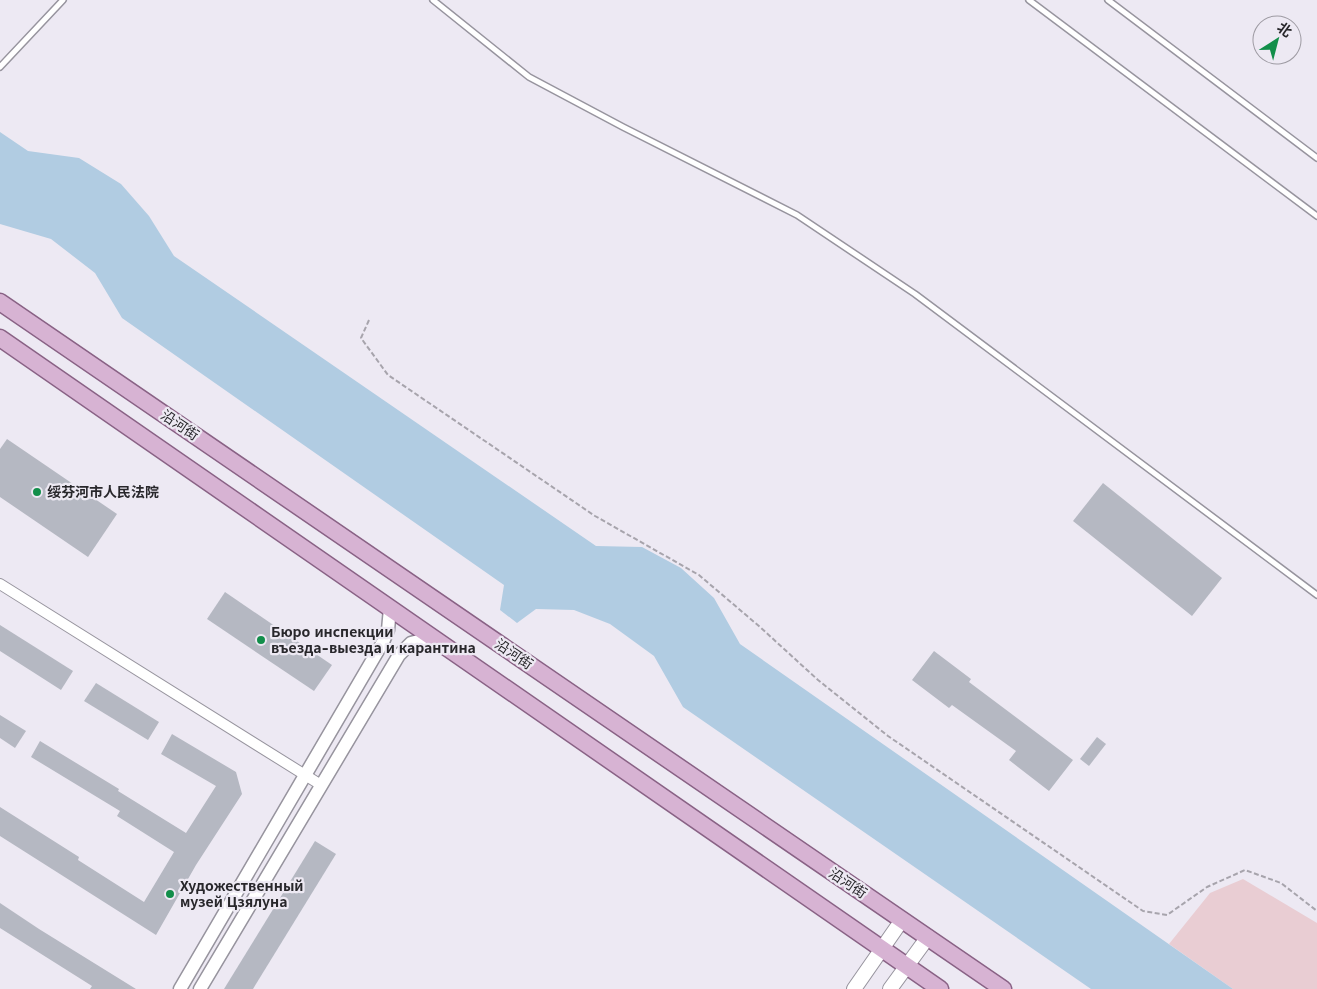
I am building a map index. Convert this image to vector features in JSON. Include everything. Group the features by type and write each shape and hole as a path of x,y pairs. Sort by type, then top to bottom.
{"main road":[{"name":"沿河街","path":"2,307 1003,989"},
{"path":"0,338 940,989"},
{"path":"854,989 902,920"},
{"path":"890,989 928,937"}],"street":[{"path":"0,584 321,785"},
{"path":"180,989 383,642 388,630 390,608"},
{"path":"200,989 399,655 411,643 433,637"}],"lane":[{"path":"0,67 63,0"},
{"path":"434,0 529,77 797,215 915,294 1317,595"},
{"path":"1028,0 1317,216"},
{"path":"1108,0 1317,158"}],"path":[{"path":"370,320 361,338 388,374 595,516 699,575 818,680 888,736 1143,911 1167,915 1207,886 1245,870 1281,884 1317,911"}],"shaded area":[{"path":"1243,879 1317,923 1317,989 1233,989 1169,944 1210,893"}],"water":[{"path":"0,132 28,151 79,158 121,184 149,216 174,256 596,546 642,547 681,568 714,598 740,644 1233,989 1091,989 683,707 654,656 610,624 574,610 536,609 517,623 500,610 504,585 122,318 95,273 51,239 0,224"}],"building":[{"path":"7,439 117,514 88,557 0,497 0,449"},
{"path":"1103,483 1222,578 1192,616 1073,521"},
{"path":"225,592 332,665 314,691 207,619"},
{"path":"0,625 73,671 61,690 0,651"},
{"path":"934,651 971,679 969,682 1073,760 1049,791 1009,760 1016,751 952,705 949,708 912,680"},
{"path":"96,683 159,722 148,740 84,701"},
{"path":"0,715 26,731 15,748 0,738"},
{"path":"172,734 236,772 242,794 196,865 156,935 0,836 0,807 79,857 78,860 144,902 174,852 117,816 120,811 31,757 40,741 119,789 118,791 186,833 216,786 161,754"},
{"path":"1097,737 1106,744 1089,766 1080,759"},
{"path":"315,841 336,854 253,989 224,989"},
{"path":"0,903 136,989 90,989 92,986 0,928"}],"place":[{"name":"绥芬河市人民法院","path":"37,492"},
{"name":"Бюро инспекции въезда-выезда и карантина","path":"261,640"},
{"name":"Художественный музей Цзялуна","path":"170,894"}]}
